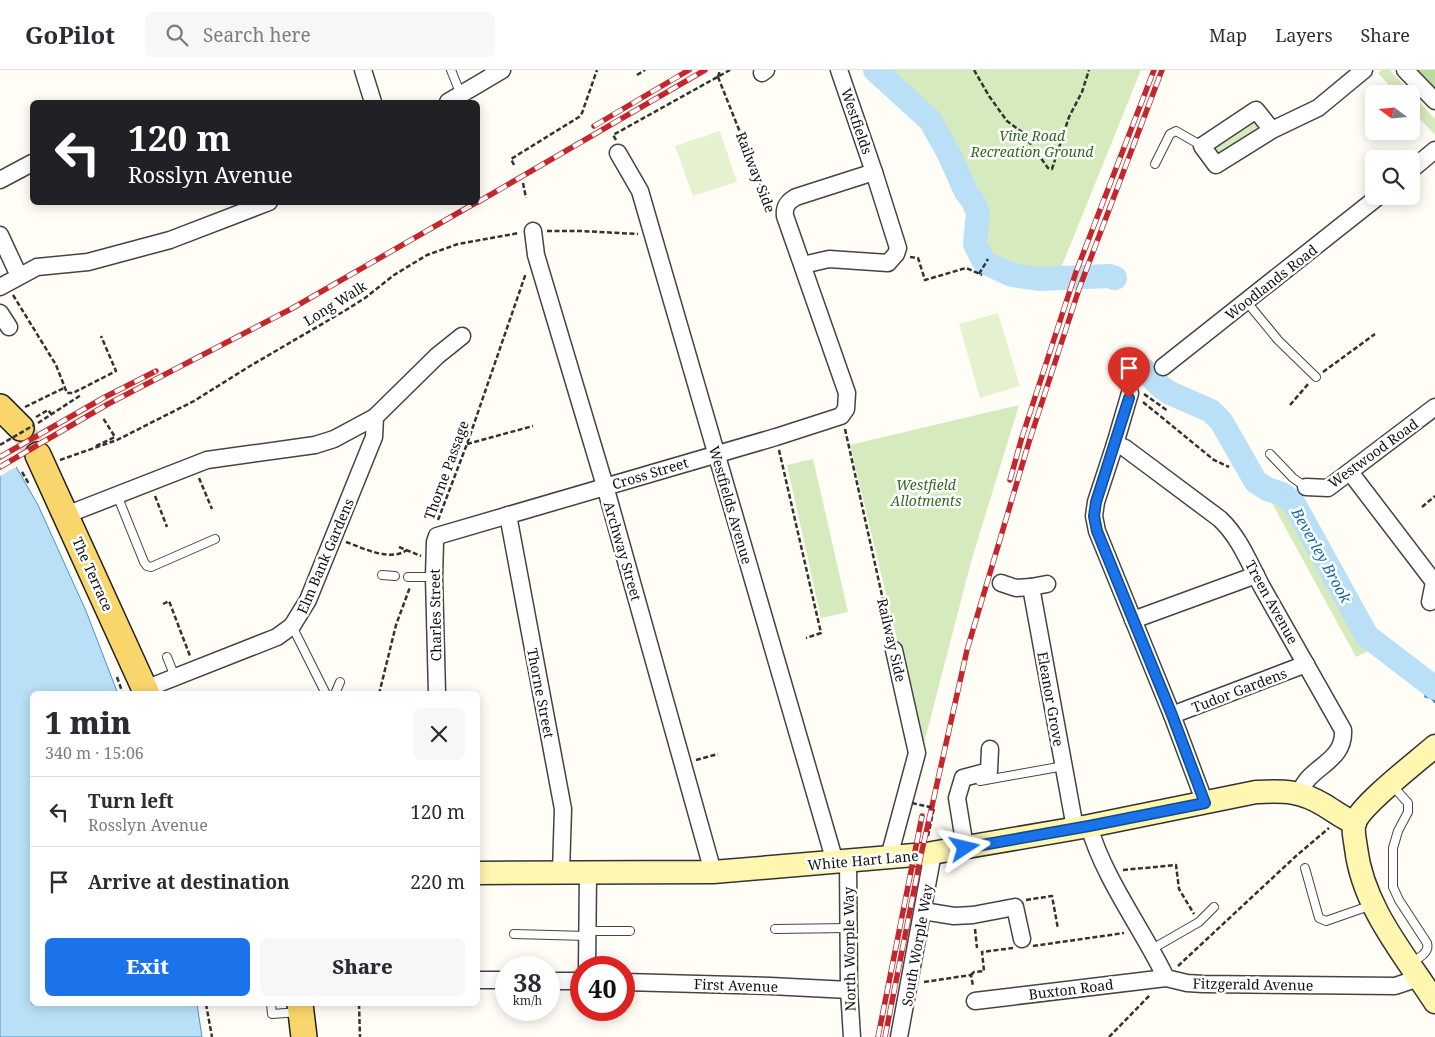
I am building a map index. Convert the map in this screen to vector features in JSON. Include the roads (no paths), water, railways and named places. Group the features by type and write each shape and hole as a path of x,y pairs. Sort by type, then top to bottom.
{"main road":[{"path":"0,406 31,420"},
{"name":"The Terrace","path":"48,458 66,515 146,691"},
{"path":"300,1008 304,1037"}],"street":[{"path":"363,70 372,100"},
{"path":"454,99 502,70"},
{"name":"Westfields","path":"803,265 829,259 888,263 896,254 897,243 839,70"},
{"path":"1272,130 1257,107 1202,146 1216,165 1272,130 1318,108 1364,70"},
{"path":"1405,70 1435,101"},
{"path":"1420,162 1435,150"},
{"name":"Westfields Avenue","path":"618,153 640,191 651,235 716,453 841,861"},
{"path":"0,180 30,164"},
{"name":"Westfields","path":"779,216 789,201 796,197 874,172"},
{"path":"0,235 8,282 37,267 88,262 170,240 261,205"},
{"name":"Woodlands Road","path":"1163,367 1368,205"},
{"name":"Railway Side","path":"779,216 803,265 847,394"},
{"name":"Archway Street","path":"533,231 536,255 605,486 713,872"},
{"path":"0,313 8,328"},
{"path":"66,515 207,460 315,445 334,439 375,417 437,356 462,336"},
{"name":"Cross Street","path":"437,529 508,514 776,437 841,416 846,409 847,394"},
{"path":"1130,396 1096,502 1094,516 1097,531 1172,715 1205,803"},
{"name":"Westwood Road","path":"1306,487 1328,488 1435,407"},
{"name":"Elm Bank Gardens","path":"146,691 175,677 277,637 292,626 308,600 374,437 375,417"},
{"name":"Treen Avenue","path":"1115,444 1124,448 1231,529 1239,540 1256,575 1343,730 1343,744 1339,750 1304,782 1300,793"},
{"path":"1350,472 1434,582 1430,602"},
{"name":"Thorne Street","path":"508,514 563,809 561,872"},
{"name":"Charles Street","path":"437,529 434,542 437,691"},
{"path":"1133,620 1256,575"},
{"name":"Eleanor Grove","path":"1002,583 1016,588 1039,585 1064,766 1082,827"},
{"name":"Railway Side","path":"889,857 917,753 894,650"},
{"name":"Tudor Gardens","path":"1172,715 1306,664"},
{"path":"1435,746 1349,820 1354,831 1362,880 1372,905 1435,1002"},
{"path":"965,848 957,798 963,778 990,771 990,749"},
{"name":"White Hart Lane","path":"480,873 713,872 889,857 931,843 965,848 1256,792 1282,791 1300,793 1349,820"},
{"path":"1082,827 1152,949 1166,978"},
{"name":"South Worple Way","path":"899,1037 923,911 931,843"},
{"name":"North Worple Way","path":"841,861 848,928 852,1037"},
{"path":"587,956 588,873"},
{"path":"923,911 954,916 1015,908 1023,944"},
{"name":"Fitzgerald Avenue","path":"1166,978 1187,983 1204,984 1395,986 1410,981 1414,970"},
{"name":"Buxton Road","path":"975,1001 1166,978"},
{"path":"480,980 495,980"},
{"name":"First Avenue","path":"635,982 849,990"}],"lane":[{"path":"451,70 454,99"},
{"path":"1155,164 1170,134 1176,131 1202,146"},
{"path":"1246,301 1278,340 1316,377"},
{"path":"1270,454 1293,478 1306,487"},
{"path":"117,494 147,566 215,539"},
{"path":"382,575 395,576"},
{"path":"411,577 434,577"},
{"path":"292,626 324,691"},
{"path":"167,657 175,677"},
{"path":"336,691 340,682"},
{"path":"971,783 1064,766"},
{"path":"1392,784 1408,803 1408,812 1398,831 1393,848 1393,887 1399,900 1428,943 1427,951 1414,970"},
{"path":"1305,868 1319,918 1326,921 1372,905"},
{"path":"1152,949 1199,922 1214,907"},
{"path":"775,928 848,928"},
{"path":"514,934 587,934 630,931"},
{"path":"271,1006 272,1014 300,1008"}],"water":[{"path":"0,439 38,505 86,611 117,691 30,691 30,1006 197,1006 202,1037 0,1037"}],"waterway":[{"name":"Beverley Brook","path":"875,70 930,120 978,213 975,244 984,262 1012,275 1039,279 1109,276 1115,278"},
{"path":"974,261 984,262"},
{"name":"Beverley Brook","path":"1143,369 1170,393 1211,411 1221,421 1256,482 1267,489 1282,494 1293,502 1367,636 1435,688"},
{"path":"1426,696 1432,697 1435,701"}],"tunnel":[{"path":"21,428 38,455"}],"railway":[{"path":"594,126 689,70"},
{"path":"480,201 705,70"},
{"path":"1010,480 1022,437 1076,272 1154,70"},
{"path":"885,1037 921,855 967,650 1029,442 1079,289 1162,70"},
{"path":"0,467 108,404 291,309 472,205"},
{"path":"0,457 105,397 156,371"},
{"path":"878,1037 922,816"}],"park label":[{"name":"Vine Road Recreation Ground","path":"1032,144"},
{"name":"Westfield Allotments","path":"926,492"}]}
